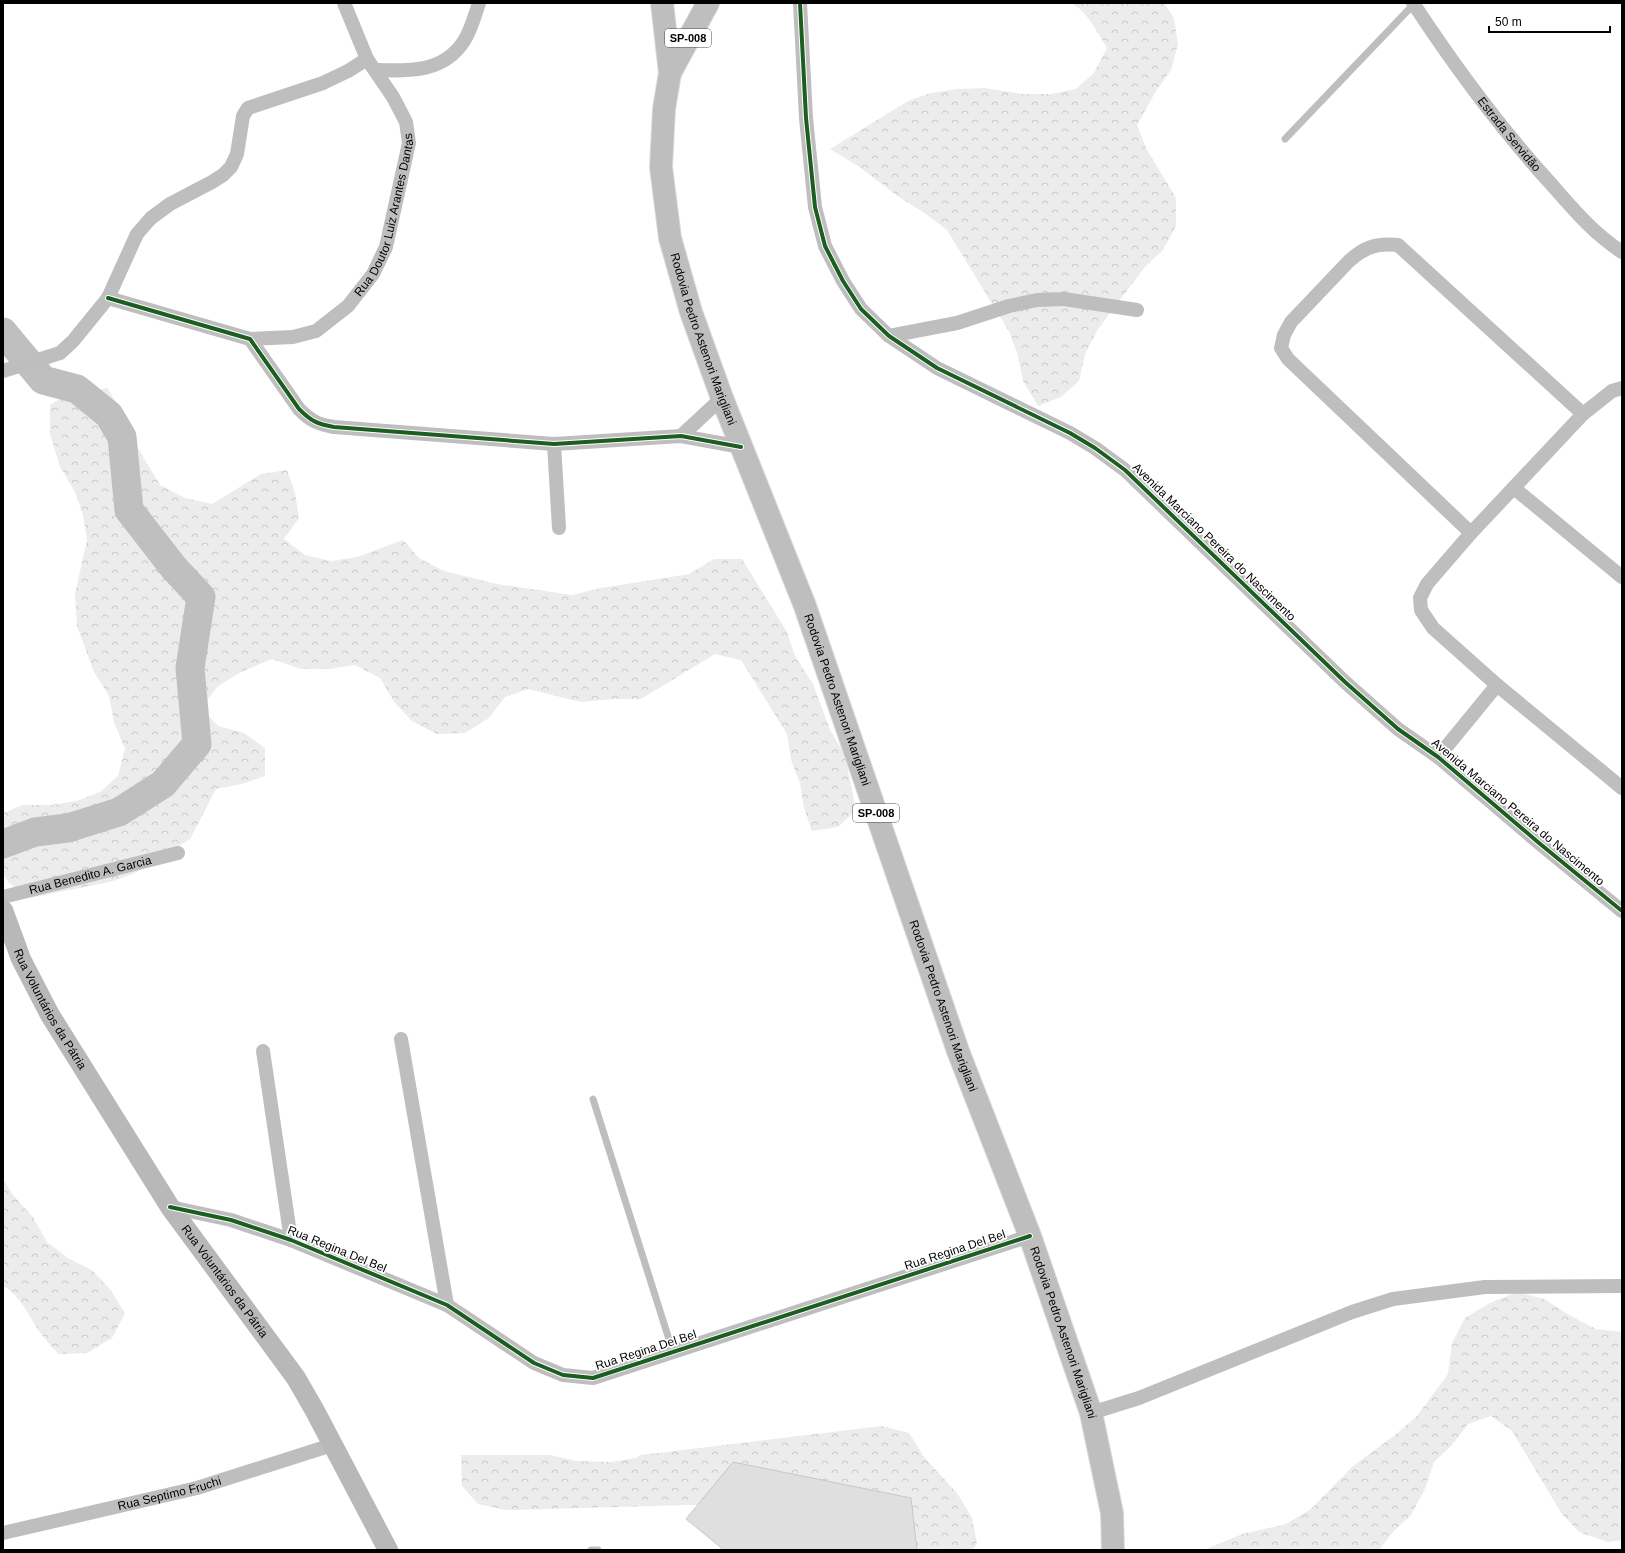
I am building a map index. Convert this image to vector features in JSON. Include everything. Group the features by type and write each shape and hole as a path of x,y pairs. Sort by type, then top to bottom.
{"main road":[{"name":"Rodovia Pedro Astenori Marigliani","path":"662,3 670,73 664,109 661,167 670,238 692,312 722,398 804,606 958,1051 1030,1236 1091,1413 1112,1513 1113,1550"},
{"name":"Rodovia Pedro Astenori Marigliani","path":"670,73 708,3"}],"street":[{"name":"Rua Doutor Luiz Arantes Dantas","path":"108,298 250,339 293,338 316,331 348,306 373,274 386,247 409,143 406,122 393,97 371,65 344,3"},
{"path":"3,370 60,353 73,341 108,298 137,234 151,218 170,204 223,175 230,166 237,154 243,116 246,110 251,106 323,83 348,71 371,65 397,71 419,69 436,65 452,56 465,40 479,3"},
{"name":"Avenida Marciano Pereira do Nascimento","path":"800,3 806,125 815,207 825,246 843,281 858,303 889,336 937,368 1070,433 1095,448 1125,470 1345,682 1398,729 1438,757 1622,911"},
{"name":"Estrada Servidão","path":"1413,4 1489,112 1520,150 1583,220 1622,252"},
{"path":"1471,533 1288,360 1282,348 1284,335 1291,322 1348,261 1359,252 1371,246 1384,244 1398,245 1583,414"},
{"path":"889,336 957,323 1009,306 1036,300 1064,299 1136,310"},
{"path":"250,339 299,409 308,419 319,424 334,427 554,444 681,436 741,447"},
{"path":"1622,388 1612,391 1583,414 1471,533 1427,584 1420,598 1421,610 1433,628 1497,685 1622,788"},
{"path":"681,436 722,398"},
{"path":"554,444 559,528"},
{"path":"1514,488 1622,577"},
{"path":"1438,757 1497,685"},
{"name":"Rua Benedito A. Garcia","path":"3,897 178,853"},
{"name":"Rua Voluntários da Pátria","path":"3,910 21,959 50,1015 170,1207 296,1378 388,1550"},
{"path":"401,1039 448,1305"},
{"name":"Rua Regina Del Bel","path":"263,1051 290,1240"},
{"name":"Rua Regina Del Bel","path":"170,1207 231,1220 290,1240 448,1305 534,1363 564,1375 593,1378 1030,1236"},
{"path":"1091,1413 1139,1398 1352,1312 1393,1299 1485,1287 1622,1286"},
{"name":"Rua Septimo Fruchi","path":"3,1533 196,1488 332,1445"}],"lane":[{"path":"1285,139 1413,4"},
{"path":"593,1099 673,1352"},
{"path":"591,1550 598,1550"}],"green space":[{"path":"1070,3 1164,3 1174,18 1178,44 1171,70 1156,91 1137,125 1146,148 1176,198 1176,226 1163,250 1145,267 1098,329 1085,354 1079,381 1061,397 1038,406 1023,381 1018,356 1010,333 947,230 926,214 899,197 858,166 830,149 908,101 931,93 957,89 985,88 1022,94 1050,94 1076,89 1094,73 1107,48 1096,29 1086,16 1081,10"},
{"path":"107,388 122,412 130,435 160,485 185,498 212,504 261,474 287,470 295,493 299,518 284,539 305,555 331,561 357,557 403,540 419,558 444,571 497,584 572,595 601,588 689,574 714,559 742,559 787,632 795,656 813,684 830,730 845,755 856,810 838,827 812,831 804,808 800,783 791,760 787,734 741,660 715,654 641,699 613,699 581,702 528,689 505,697 489,718 465,733 437,734 412,721 395,703 380,678 355,665 329,669 301,669 272,659 241,672 217,687 201,708 218,726 244,733 265,748 265,776 242,784 216,789 190,839 133,874 110,882 29,898 8,882 3,874 3,813 23,805 51,805 77,801 100,792 118,776 125,749 114,722 109,696 94,672 77,626 75,594 87,540 83,515 75,492 60,467 50,434 50,405 58,400"},
{"path":"3,1179 13,1195 33,1217 47,1242 68,1258 93,1271 110,1289 125,1313 112,1338 87,1353 59,1354 42,1335 20,1301 3,1286"},
{"path":"1517,1292 1544,1299 1571,1316 1596,1329 1622,1332 1622,1453 1620,1461 1622,1463 1622,1540 1608,1542 1579,1532 1562,1514 1512,1431 1491,1416 1468,1424 1452,1445 1434,1462 1424,1491 1411,1515 1393,1532 1379,1550 1204,1550 1242,1534 1286,1524 1311,1509 1353,1466 1395,1435 1417,1416 1448,1374 1452,1343 1465,1318 1490,1303"},
{"path":"882,1426 909,1433 924,1457 957,1493 972,1518 977,1544 972,1550 912,1550 727,1504 505,1510 478,1504 462,1486 461,1455 550,1455 576,1461 611,1462 636,1458 641,1455"}],"building":[{"path":"733,1462 911,1498 917,1550 724,1550 686,1519"}],"waterway":[{"path":"3,332 43,380 77,389 109,415 122,437 129,510 174,568 201,597 190,668 197,744 163,784 119,812 68,828 35,832 3,844"}],"cycle path":[{"path":"800,3 806,118 815,207 825,246 843,281 861,309 889,336 937,368 1070,433 1095,448 1125,470 1345,682 1398,729 1438,757 1622,911"},
{"path":"108,298 250,339 299,409 315,421 328,426 554,444 681,436 741,447"},
{"path":"170,1207 231,1220 291,1240 447,1305 534,1363 563,1375 593,1378 1030,1236"}]}
